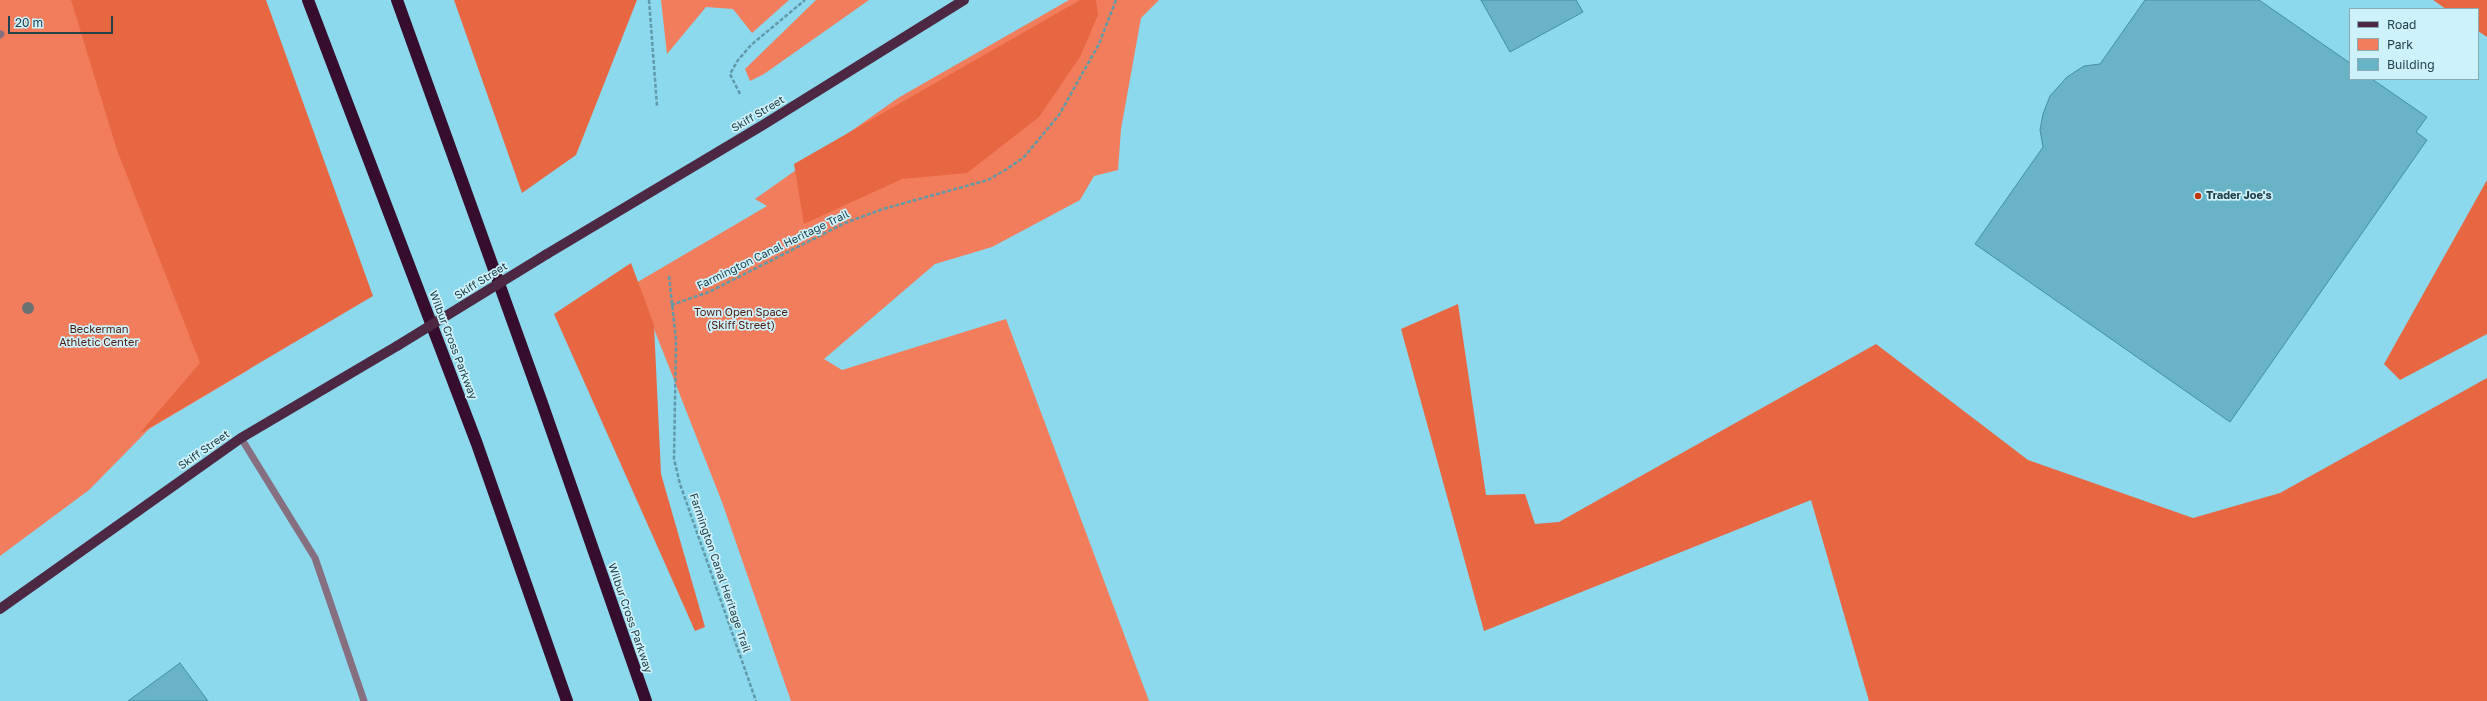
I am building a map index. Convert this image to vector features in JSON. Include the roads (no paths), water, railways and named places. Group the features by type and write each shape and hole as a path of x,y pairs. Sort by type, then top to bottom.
{"highway":[{"name":"Wilbur Cross Parkway","path":"308,0 477,444 567,701"},
{"name":"Wilbur Cross Parkway","path":"397,0 540,396 646,701"}],"main road":[{"name":"Skiff Street","path":"0,610 241,438 397,346 756,129 964,0"}],"lane":[{"path":"241,438 315,558 364,701"}],"place":[{"name":"Trader Joe's","path":"2198,196"}],"park label":[{"name":"Town Open Space (Skiff Street)","path":"741,319"},
{"name":"Beckerman Athletic Center","path":"99,336"}]}
